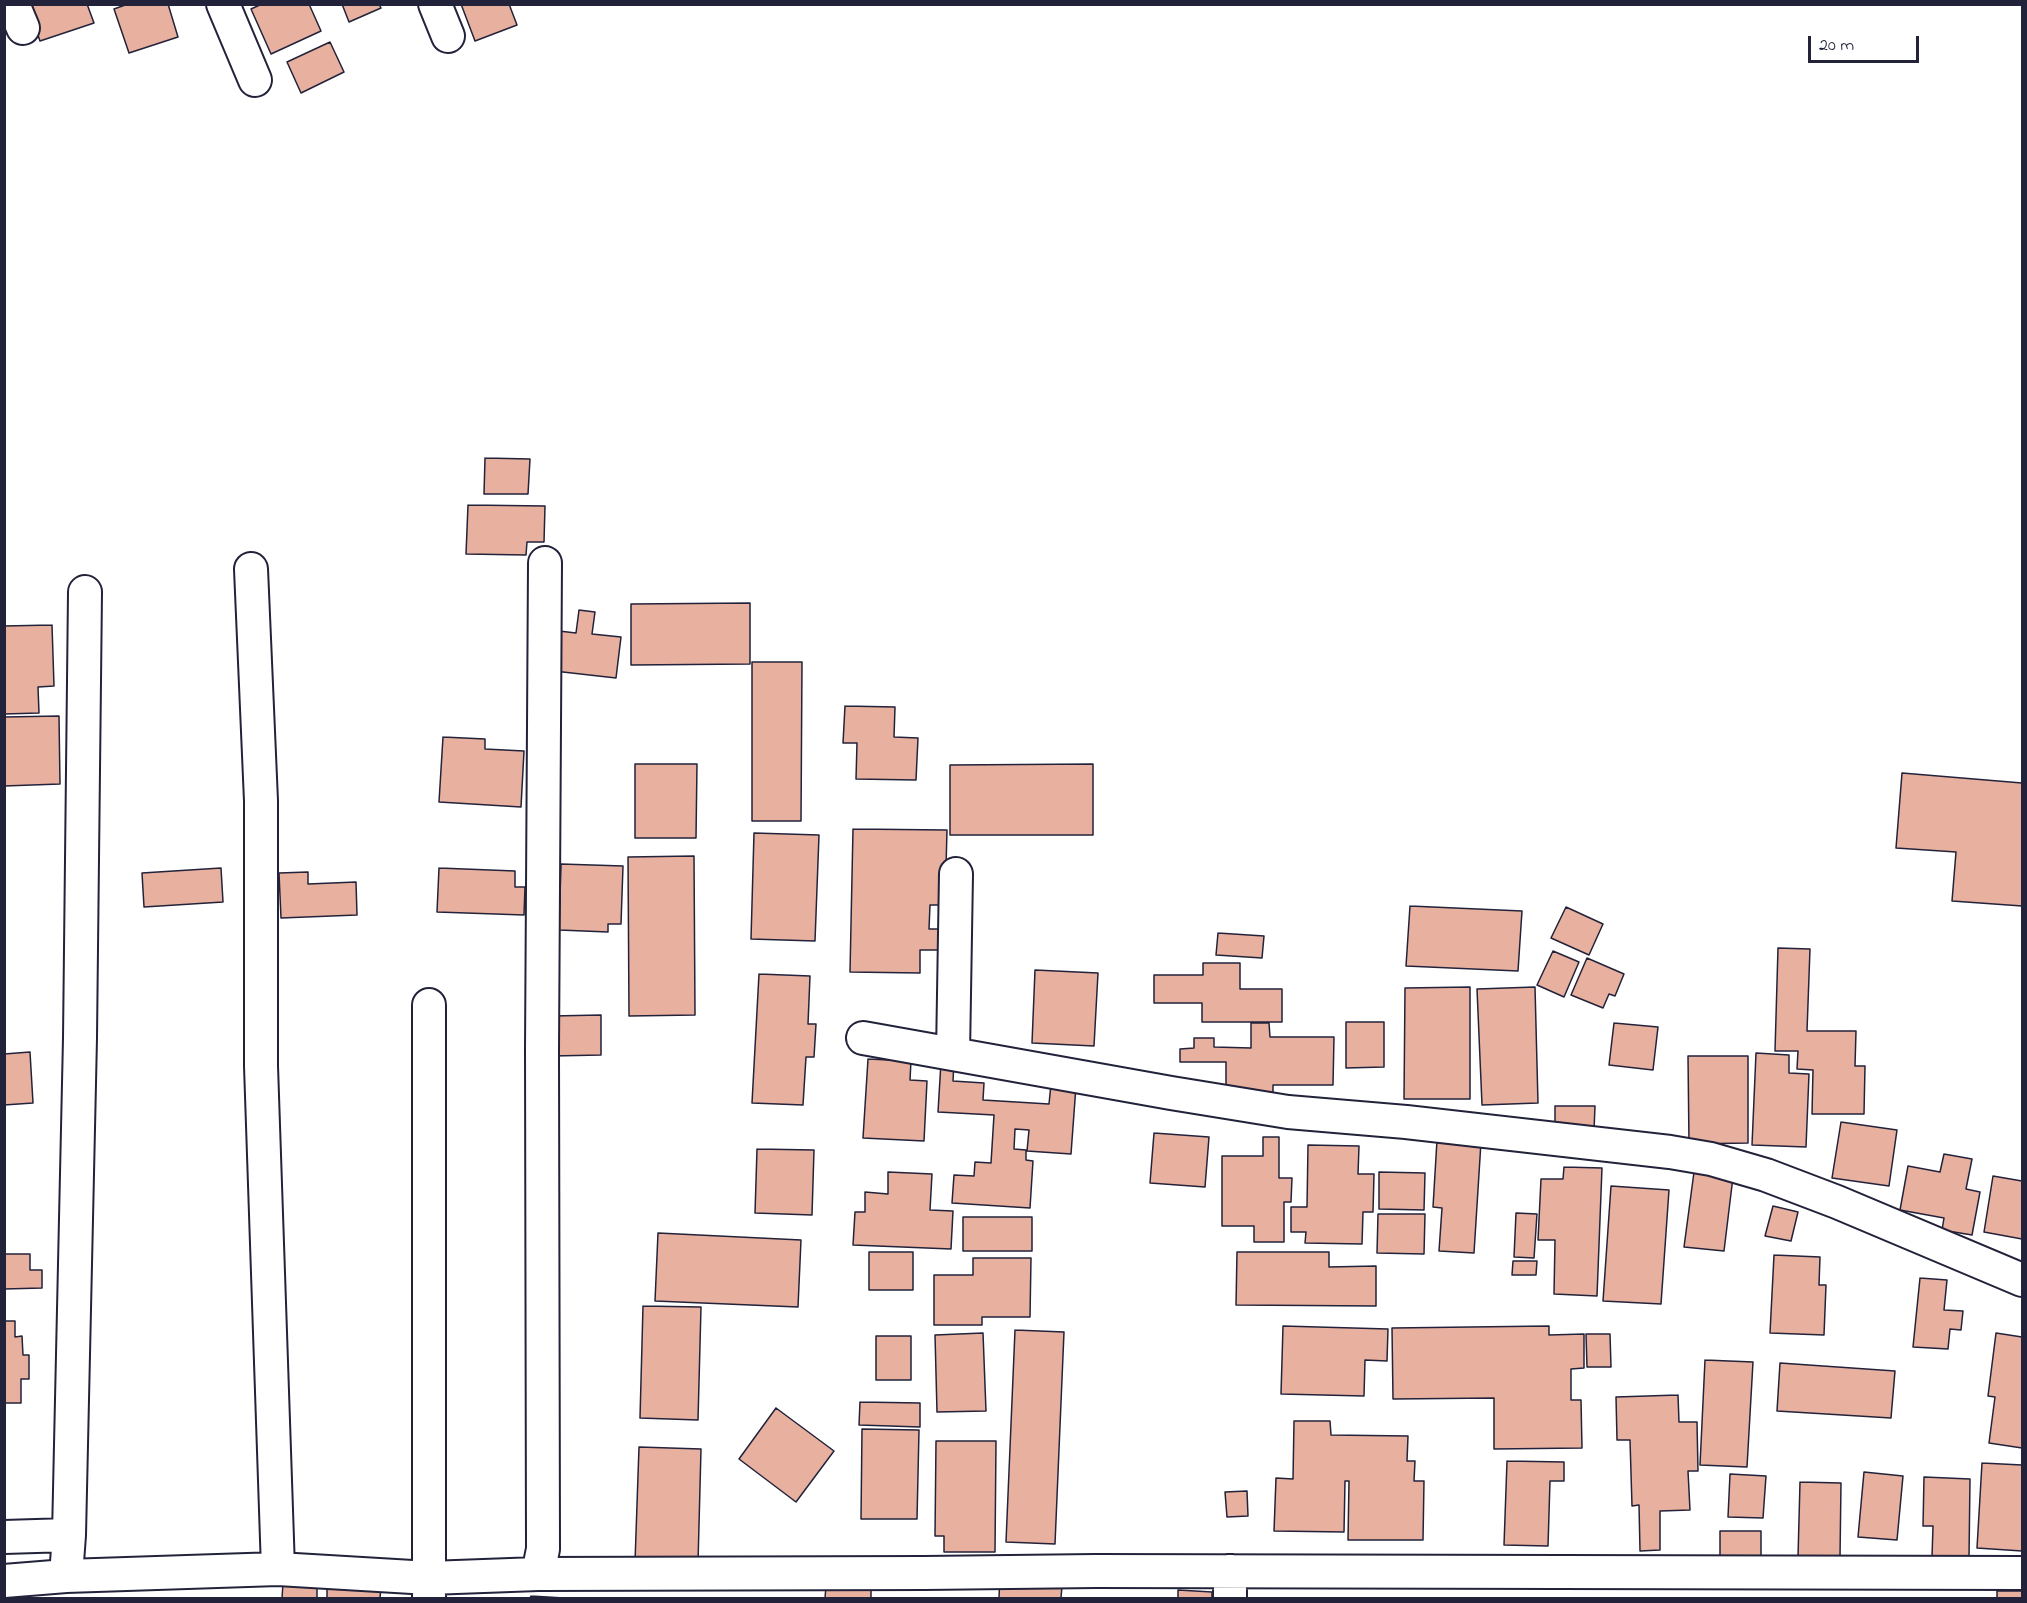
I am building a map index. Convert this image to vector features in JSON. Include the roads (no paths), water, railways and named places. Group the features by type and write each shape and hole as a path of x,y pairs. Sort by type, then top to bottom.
{"street":[{"path":"223,4 255,80"},
{"path":"435,4 448,36"},
{"path":"538,1574 543,1549 542,1048 545,563"},
{"path":"251,569 261,801 261,1066 278,1569"},
{"path":"66,1576 69,1535 80,1038 85,592"},
{"path":"953,1054 956,874"},
{"path":"429,1005 429,1588"},
{"path":"863,1038 1288,1112 1406,1122 1670,1152 1711,1159 1766,1175 1837,1202 2022,1280"},
{"path":"4,1537 69,1535"},
{"path":"4,1581 66,1576 278,1569 429,1588 538,1574 1230,1585 2022,1573"}]}
